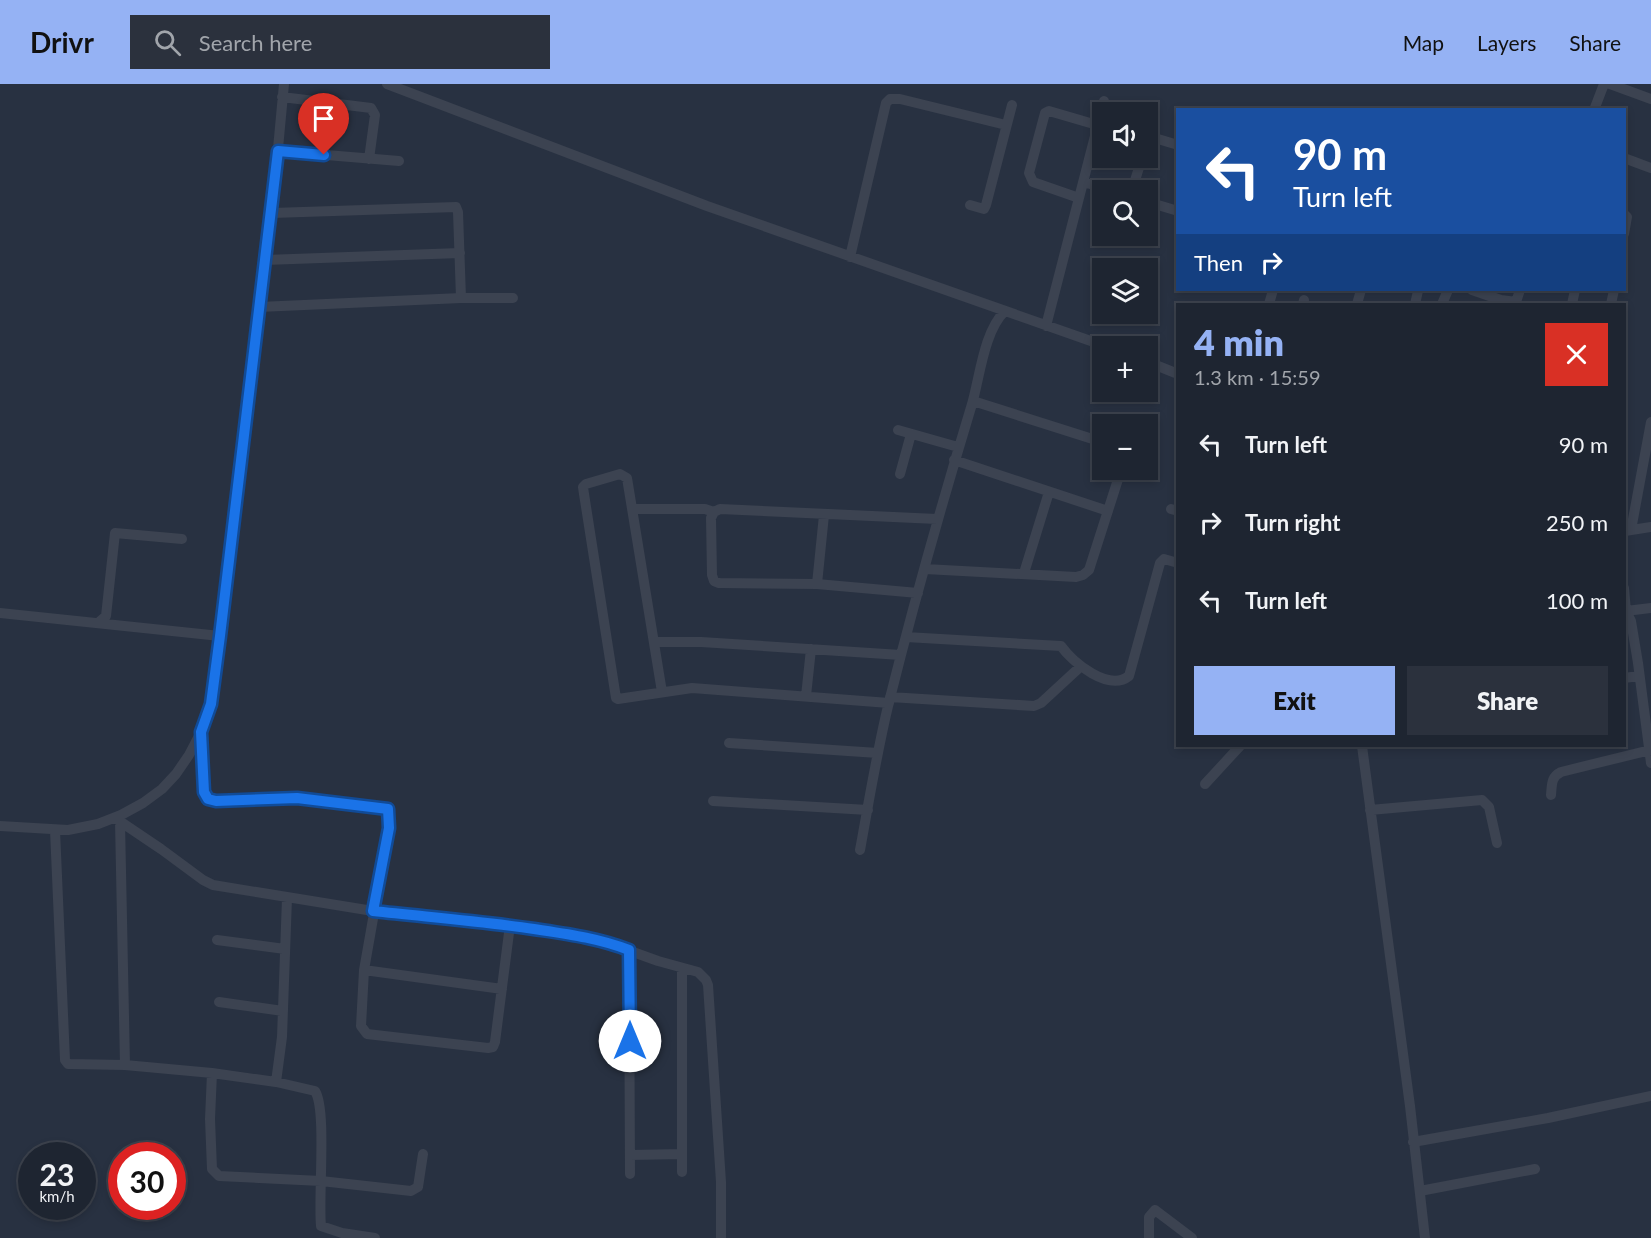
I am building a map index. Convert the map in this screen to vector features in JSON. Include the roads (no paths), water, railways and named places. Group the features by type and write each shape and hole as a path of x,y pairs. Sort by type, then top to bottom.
{"street":[{"path":"0,825 55,830 84,828 117,820 162,789 183,765 201,732 211,704 220,636 272,213 284,84"},
{"path":"387,84 707,206 1092,342"},
{"path":"1595,108 1604,84"},
{"path":"1610,84 1651,99"},
{"path":"282,98 372,108 375,116 369,159"},
{"path":"850,257 886,104 890,99 900,99 1006,125"},
{"path":"970,205 984,209 986,205 1012,105"},
{"path":"1079,198 1033,182 1029,173 1045,113 1049,111 1092,121"},
{"path":"1158,140 1176,145"},
{"path":"1046,326 1092,149"},
{"path":"278,151 399,161"},
{"path":"1626,159 1651,168"},
{"path":"1083,182 1092,184"},
{"path":"1158,204 1176,208"},
{"path":"272,213 454,207 458,212 461,298"},
{"path":"265,260 460,253"},
{"path":"1474,291 1501,302 1516,302 1520,291"},
{"path":"259,307 461,298 513,298"},
{"path":"860,850 890,700 937,519 994,323 1005,311"},
{"path":"1158,366 1176,373"},
{"path":"973,401 1092,439"},
{"path":"1651,422 1628,530 1651,527"},
{"path":"898,430 958,447"},
{"path":"900,474 911,434"},
{"path":"954,460 1108,511"},
{"path":"662,692 627,478 624,475 597,480 584,486 614,696 618,699 692,688 712,688 806,696 1034,706 1041,703 1080,667"},
{"path":"925,569 1076,577 1083,575 1089,570 1118,480"},
{"path":"1024,573 1049,492"},
{"path":"633,509 705,509 714,512"},
{"path":"918,593 817,584 719,584 712,576 711,518 714,512 720,509 937,519"},
{"path":"817,584 824,515"},
{"path":"98,623 106,616 115,533 182,539"},
{"path":"906,637 1061,646 1080,667 1118,682 1129,676 1160,563 1164,560 1176,563"},
{"path":"1651,608 1627,618 1648,716 1651,763"},
{"path":"0,613 220,636"},
{"path":"655,642 701,642 901,655"},
{"path":"806,696 811,649"},
{"path":"1638,663 1651,661"},
{"path":"1626,678 1639,675"},
{"path":"201,732 204,792 208,799 216,801 314,799 388,809 389,828 364,970 361,1026 367,1034 493,1047 510,926"},
{"path":"729,743 878,753"},
{"path":"1205,784 1239,747"},
{"path":"1362,747 1410,1106 1425,1238"},
{"path":"1551,795 1554,775 1650,750"},
{"path":"1370,810 1482,800 1490,807 1497,843"},
{"path":"713,801 868,810"},
{"path":"117,820 145,837 203,880 229,889 373,911 510,926 597,939 682,969 698,972 708,985 721,1182 721,1238"},
{"path":"117,820 125,1065"},
{"path":"55,830 65,1060 68,1064 125,1065 212,1073 311,1089 318,1095 320,1223 322,1227 375,1238"},
{"path":"276,1082 282,1037 287,898"},
{"path":"217,940 285,949"},
{"path":"629,950 630,1174"},
{"path":"682,969 682,1172"},
{"path":"364,970 502,989"},
{"path":"219,1002 283,1011"},
{"path":"212,1073 210,1119 212,1169 219,1176 321,1181 416,1190 423,1154"},
{"path":"1413,1142 1548,1119 1651,1096"},
{"path":"630,1155 682,1154"},
{"path":"1420,1191 1535,1169"},
{"path":"1149,1238 1149,1217 1155,1210 1192,1238"}]}
